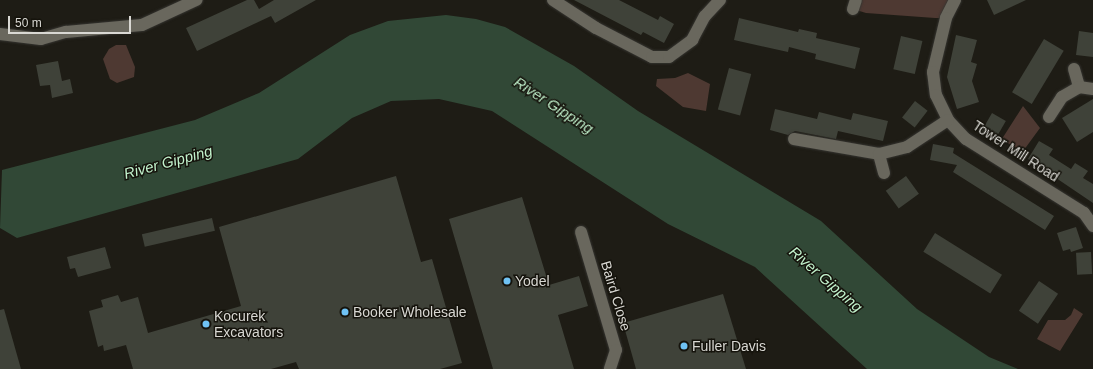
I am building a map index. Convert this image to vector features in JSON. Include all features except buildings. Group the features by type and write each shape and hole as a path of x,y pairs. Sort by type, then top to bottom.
{"street":[{"path":"0,34 41,39 66,32 142,25 196,0"},
{"path":"553,0 596,28 652,57 669,57 692,40 705,16 720,0"},
{"name":"Tower Mill Road","path":"956,0 946,18 933,72 936,96 948,120 966,139 1084,213 1093,226"},
{"path":"1074,69 1079,87"},
{"path":"1049,117 1062,97 1079,87 1093,89"},
{"path":"794,139 879,154 907,148 948,120"},
{"path":"879,154 884,173"},
{"name":"Baird Close","path":"581,232 616,350 610,369"}],"shaded area":[{"path":"856,0 955,0 946,18 935,18 866,13 853,9"},
{"path":"116,45 126,45 135,67 134,77 117,83 110,79 103,59 109,49"},
{"path":"688,73 710,84 706,111 683,107 656,86 657,79 675,78"},
{"path":"1023,106 1040,128 1021,154 1020,150 1006,142 1000,142"},
{"path":"1074,308 1083,314 1060,351 1037,339 1048,320 1065,320 1071,315"}],"water":[{"name":"River Gipping","path":"446,15 476,19 505,27 574,66 638,111 821,221 917,309 989,357 1018,369 867,369 755,267 668,224 492,111 439,99 391,101 352,118 298,159 17,238 0,228 2,170 195,120 259,93 350,35 388,21"}],"place":[{"name":"Yodel","path":"507,281"},
{"name":"Booker Wholesale","path":"345,312"},
{"name":"Kocurek Excavators","path":"206,324"},
{"name":"Fuller Davis","path":"684,346"}]}
